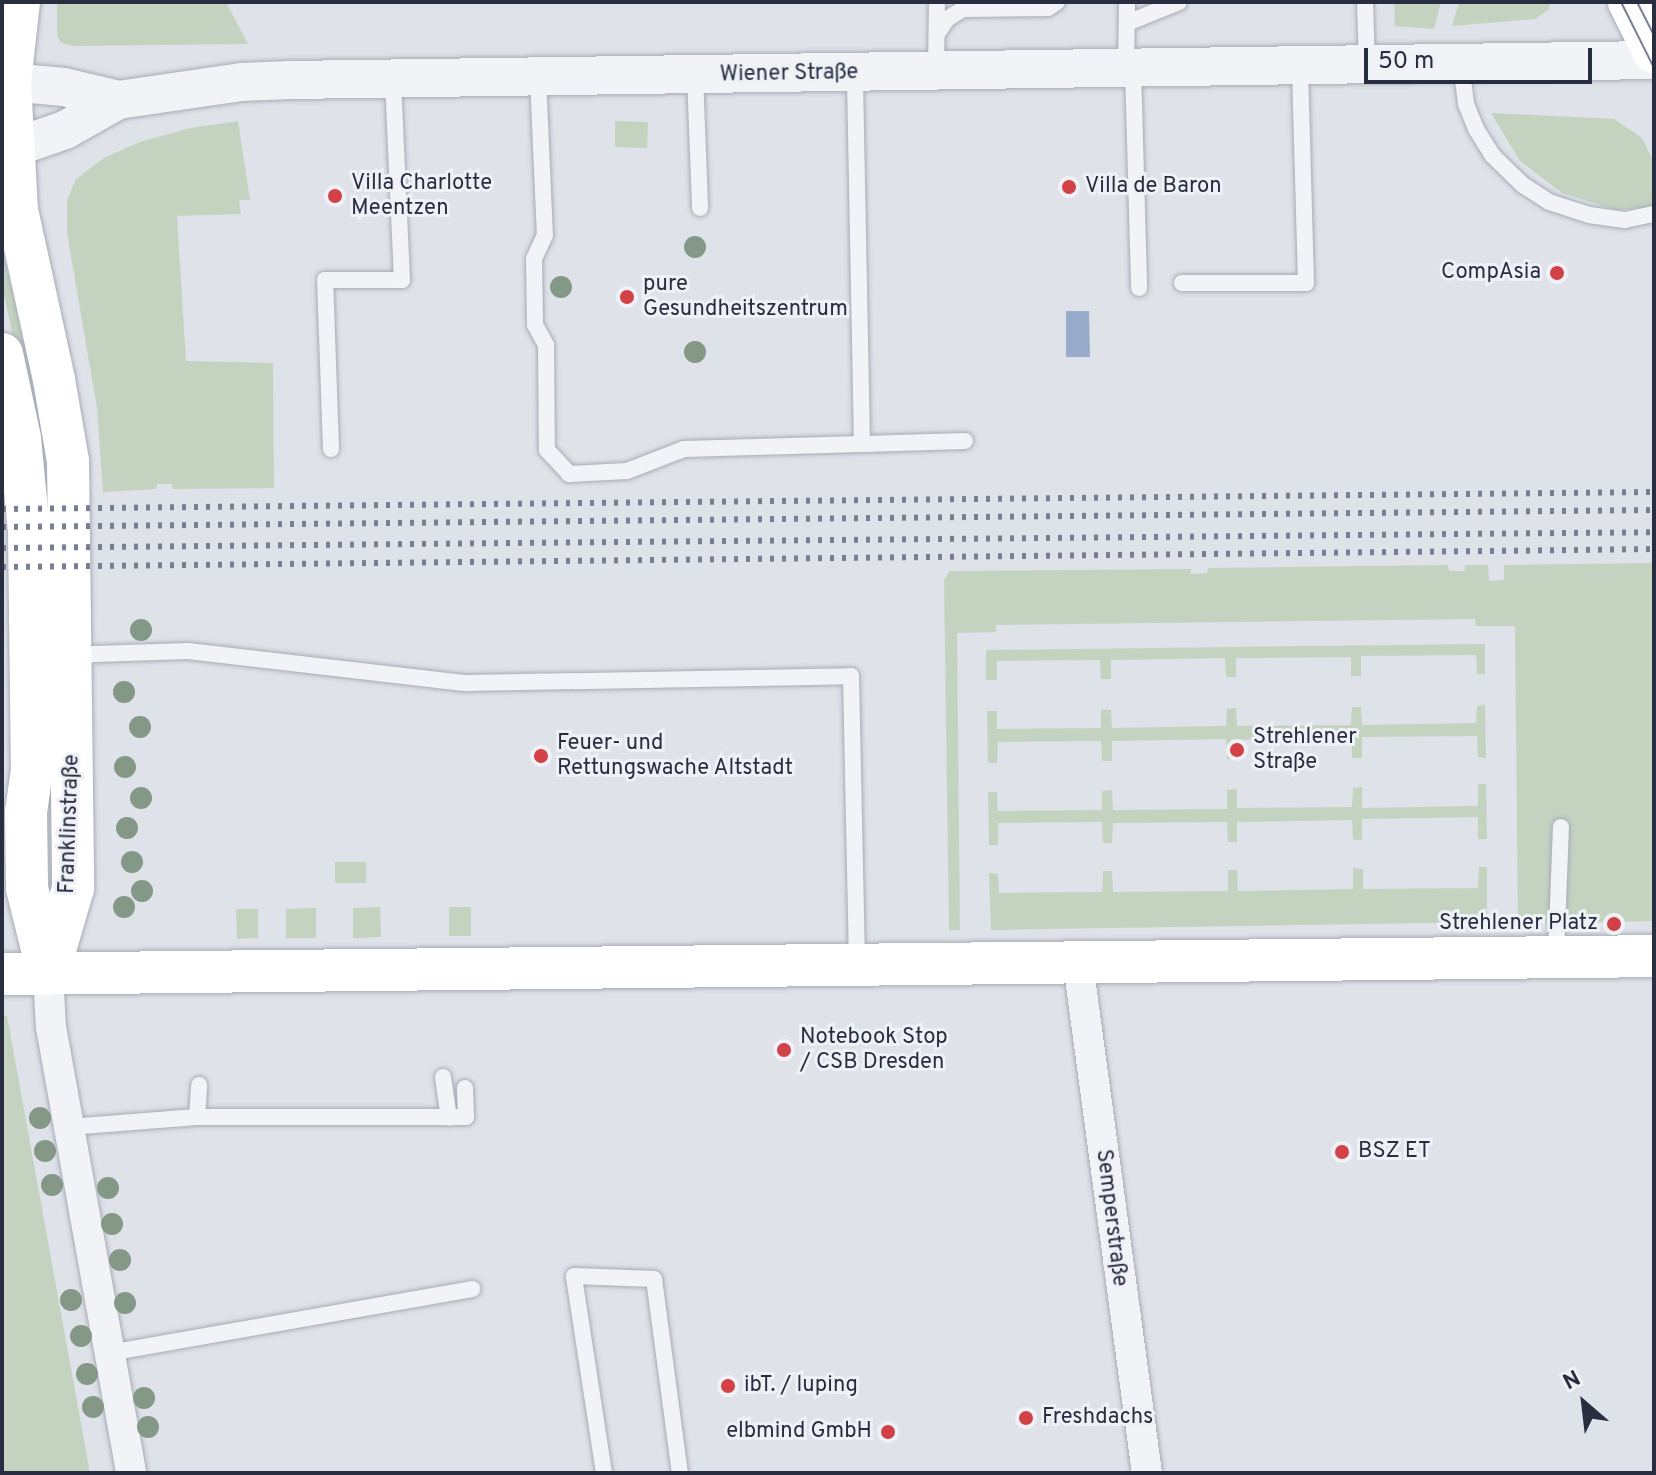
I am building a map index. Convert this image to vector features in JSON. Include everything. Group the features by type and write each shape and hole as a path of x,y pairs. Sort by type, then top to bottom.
{"main road":[{"name":"Franklinstraße","path":"19,2 6,82 8,148 17,210 54,380 68,461 73,888 48,974"},
{"path":"1629,2 1654,52"},
{"name":"Franklinstraße","path":"2,354 20,438 29,531 32,693 27,888 48,974"},
{"path":"2,974 1654,956"}],"street":[{"name":"Wiener Straße","path":"8,148 65,130 118,100 242,82 1654,60"},
{"name":"Wiener Straße","path":"6,82 64,87 118,100"},
{"name":"Semperstraße","path":"1078,963 1147,1473"},
{"path":"48,974 51,1027 131,1473"}],"lane":[{"path":"936,71 937,2"},
{"path":"937,34 947,19 963,9 1048,8 1057,2"},
{"path":"1127,2 1139,288"},
{"path":"1127,23 1179,2"},
{"path":"1360,5 1367,65"},
{"path":"1461,63 1466,104 1476,129 1492,155 1523,185 1549,202 1589,215 1625,220 1654,214"},
{"path":"1182,283 1306,283 1300,66"},
{"path":"855,72 862,444"},
{"path":"695,75 700,208"},
{"path":"538,77 545,235 534,259 535,325 546,345 547,450 569,474 627,471 684,449 965,441"},
{"path":"331,449 325,280 402,280 393,80"},
{"path":"32,693 71,660 95,654 188,651 466,683 851,676 857,965"},
{"path":"1556,957 1561,827"},
{"path":"443,1077 449,1118"},
{"path":"197,1117 199,1085"},
{"path":"69,1127 197,1117 466,1117 465,1088"},
{"path":"604,1473 574,1276 654,1279 680,1473"},
{"path":"109,1353 472,1289"}],"green space":[{"path":"57,2 226,2 248,44 73,46 61,43 57,35"},
{"path":"1394,2 1441,2 1434,29 1395,26"},
{"path":"1459,2 1551,2 1548,10 1535,19 1452,26"},
{"path":"1491,113 1614,119 1642,138 1654,163 1654,207 1616,210 1562,193 1520,161"},
{"path":"238,121 250,200 239,200 241,214 177,216 186,361 273,363 274,488 173,489 172,484 157,484 156,489 103,492 97,408 67,233 67,200 76,179 104,158 140,142 190,128"},
{"path":"615,121 648,122 647,148 615,147"},
{"path":"2,247 45,425 33,427 2,286"},
{"path":"1654,563 1654,921 1518,924 1515,626 1476,626 1475,619 996,625 996,632 957,633 960,930 949,930 944,580 950,571 1191,569 1191,574 1207,573 1208,568 1448,565 1449,571 1465,571 1465,565 1488,565 1489,581 1504,580 1504,565"},
{"path":"1485,644 1485,674 1477,674 1476,655 1361,656 1361,676 1351,676 1351,657 1236,658 1236,677 1226,677 1225,658 1111,660 1111,679 1101,679 1100,660 997,661 997,680 986,680 986,650"},
{"path":"1485,705 1486,758 1478,757 1477,736 1362,737 1362,758 1352,758 1352,738 1237,740 1236,760 1227,759 1226,739 1112,741 1112,761 1102,761 1101,741 998,742 997,763 988,763 987,711 997,711 997,729 1101,728 1101,710 1111,710 1112,728 1226,726 1227,709 1236,708 1237,726 1351,725 1352,707 1361,707 1362,725 1476,723 1477,706"},
{"path":"1478,784 1486,784 1487,839 1478,839 1478,817 1362,819 1362,840 1353,840 1352,820 1237,822 1237,842 1228,842 1227,822 1113,823 1112,843 1103,843 1102,822 998,823 998,845 989,845 988,792 997,792 998,811 1102,810 1102,791 1112,790 1113,810 1227,809 1227,790 1237,789 1237,808 1352,807 1353,788 1362,787 1362,808 1478,806"},
{"path":"335,862 366,862 366,883 335,883"},
{"path":"1479,867 1487,867 1487,922 991,930 989,873 998,874 999,893 1102,892 1103,871 1112,871 1113,892 1228,891 1228,870 1237,870 1238,891 1353,889 1353,868 1363,869 1363,889 1478,888"},
{"path":"380,907 381,937 353,938 353,908"},
{"path":"449,907 471,907 471,936 449,936"},
{"path":"316,908 316,938 286,938 286,909"},
{"path":"236,909 258,909 258,938 237,939"},
{"path":"2,1016 7,1016 90,1473 2,1473"}],"water":[{"path":"1066,311 1089,311 1090,357 1066,357"}],"tram line":[{"path":"1621,2 1654,68"},
{"path":"1637,2 1654,36"}],"railway":[{"path":"2,509 1654,492"},
{"path":"2,527 1654,510"},
{"path":"2,548 1654,532"},
{"path":"2,567 1654,549"}],"place":[{"name":"Villa de Baron","path":"1069,187"},
{"name":"Villa Charlotte Meentzen","path":"335,196"},
{"name":"CompAsia","path":"1557,273"},
{"name":"pure Gesundheitszentrum","path":"627,297"},
{"name":"Strehlener Straße","path":"1237,750"},
{"name":"Feuer- und Rettungswache Altstadt","path":"541,756"},
{"name":"Strehlener Platz","path":"1614,924"},
{"name":"Notebook Stop / CSB Dresden","path":"784,1050"},
{"name":"BSZ ET","path":"1342,1152"},
{"name":"ibT. / luping","path":"728,1386"},
{"name":"Freshdachs","path":"1026,1418"},
{"name":"elbmind GmbH","path":"888,1432"}]}
